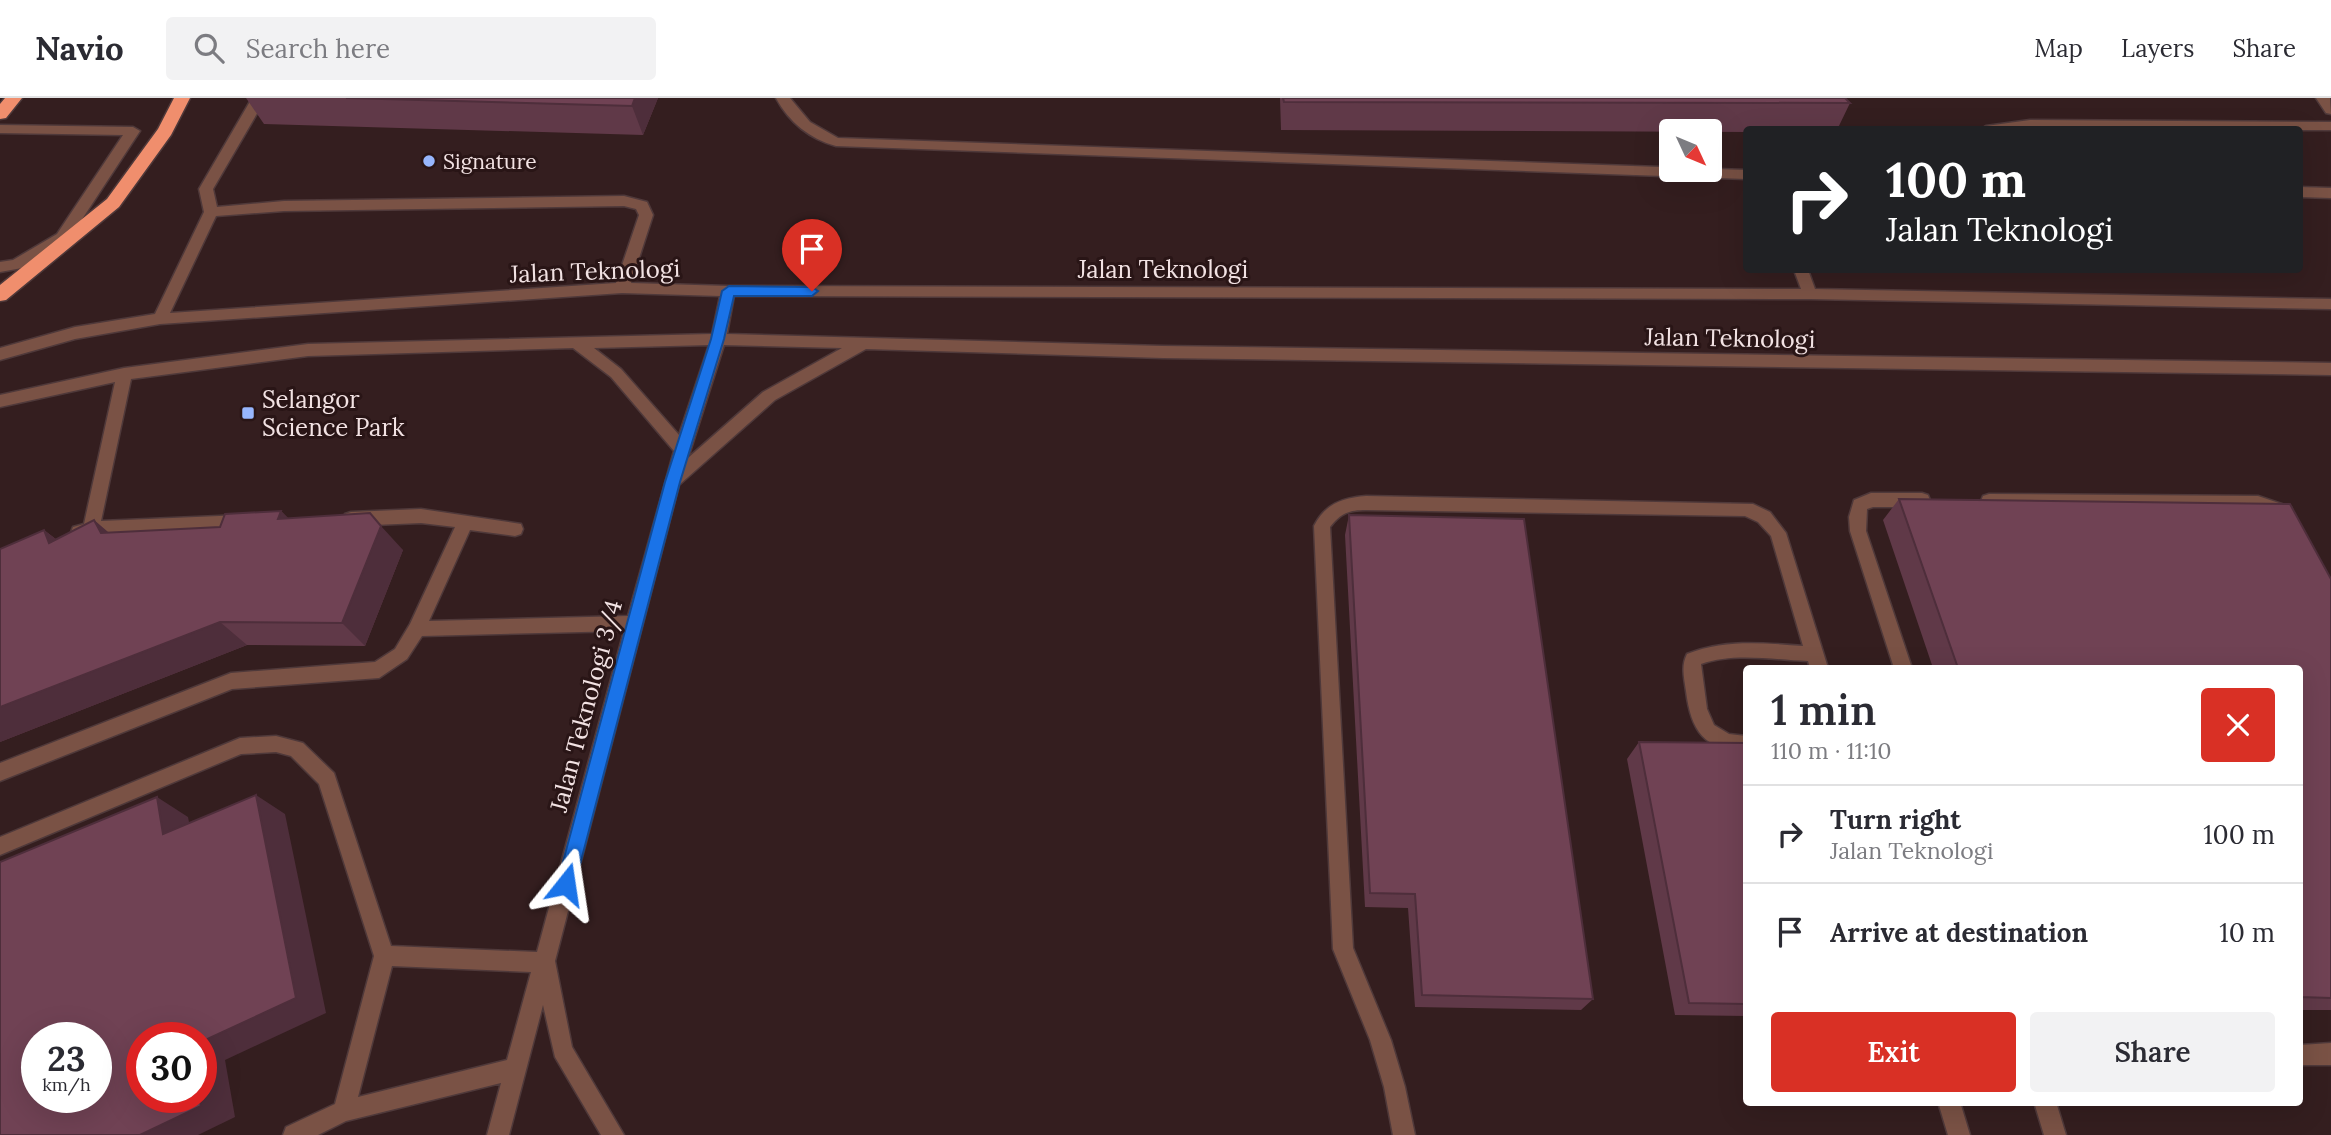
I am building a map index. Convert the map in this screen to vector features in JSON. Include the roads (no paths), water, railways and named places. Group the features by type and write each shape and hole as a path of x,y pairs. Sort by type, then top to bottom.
{"highway":[{"path":"0,114 15,98"},
{"path":"0,295 113,203 165,131 182,98"}],"street":[{"path":"160,319 211,212 206,189 259,98"},
{"path":"783,98 795,117 808,129 836,142 1743,175"},
{"path":"2323,98 2331,110"},
{"path":"2015,126 2231,126"},
{"path":"2303,127 2331,127"},
{"path":"0,130 133,131 62,238 17,264 0,267"},
{"path":"2303,192 2331,193"},
{"path":"211,212 298,206 624,201 642,205 646,215 622,288"},
{"path":"1802,273 1810,293"},
{"name":"Jalan Teknologi","path":"0,354 75,333 160,319 622,288 729,291 1810,293 2331,304"},
{"name":"Jalan Teknologi 3/4","path":"498,1135 672,482 718,339 729,291"},
{"name":"Jalan Teknologi","path":"0,401 124,374 308,350 718,339 1163,352 2331,369"},
{"path":"575,342 616,373 682,450"},
{"path":"672,482 769,396 862,344"},
{"path":"92,528 124,374"},
{"path":"1902,665 1857,531 1857,517 1860,505 1871,500 1940,500"},
{"path":"1968,500 2258,503 2289,514 2300,526"},
{"path":"1404,1135 1401,1111 1368,1004 1343,949 1321,526 1332,510 1346,504 1366,503 1747,509 1764,517 1778,533 1817,661 1720,652 1702,654 1693,659 1691,667 1702,726 1718,740 1743,744"},
{"path":"339,519 421,516 515,528"},
{"path":"65,537 92,528 256,522"},
{"path":"0,772 231,681 379,670 401,654 417,629 466,522"},
{"path":"417,629 635,623"},
{"path":"0,846 240,746 276,744 296,749 327,779 384,956 344,1111"},
{"path":"384,956 545,962 562,1050 613,1135"},
{"path":"2303,1055 2331,1054"},
{"path":"294,1135 344,1111 514,1069"},
{"path":"1950,1106 1959,1135"},
{"path":"2046,1106 2055,1135"}],"place":[{"name":"Signature","path":"429,161"},
{"name":"Selangor Science Park","path":"248,413"}]}
